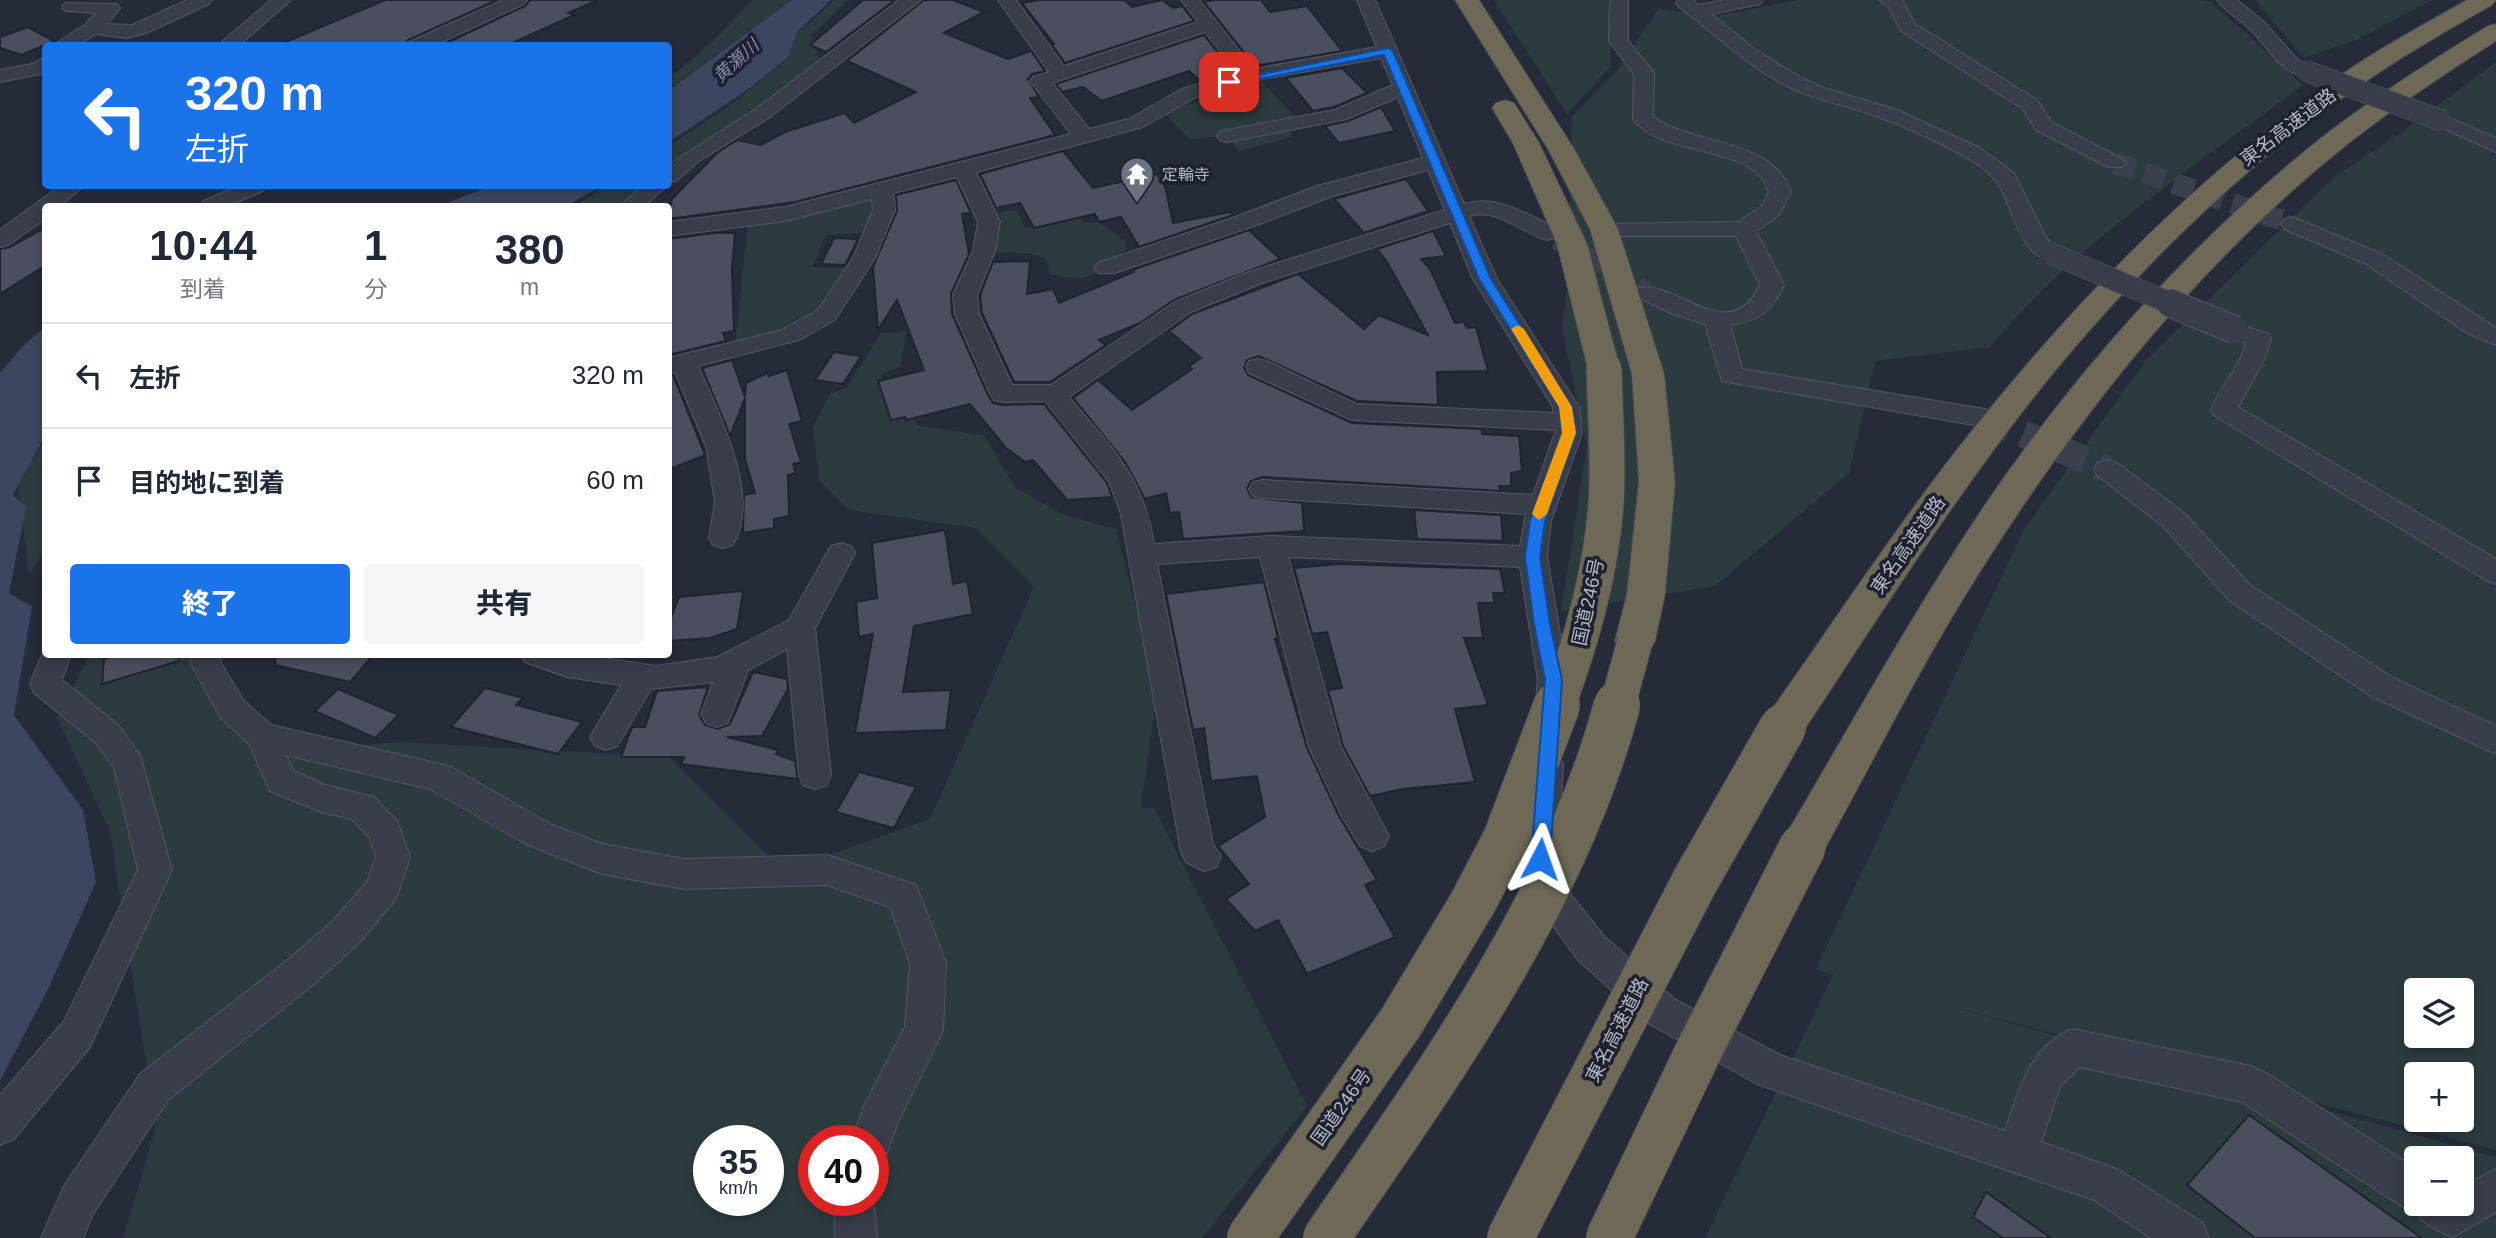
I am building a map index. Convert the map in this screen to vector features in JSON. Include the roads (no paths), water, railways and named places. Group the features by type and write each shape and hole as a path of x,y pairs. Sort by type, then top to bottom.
{"highway":[{"name":"国道246号","path":"1250,1238 1401,1022 1472,904 1506,839 1577,654 1592,591 1606,504 1604,369 1572,244 1526,143 1439,0"},
{"path":"1326,1238 1451,1056 1514,952 1558,868 1588,795 1624,692 1646,594 1657,482 1648,374 1604,229 1560,149 1467,0"},
{"name":"東名高速道路","path":"1510,1238 1695,881 1783,727 1931,510 1987,435 2057,351 2144,254 2239,164 2332,93 2432,27 2484,0"},
{"name":"東名高速道路","path":"1609,1238 1699,1050 1803,846 1949,590 2038,457 2109,364 2193,272 2285,183 2376,109 2496,31"}],"street":[{"path":"93,28 127,32 139,29 203,0"},
{"path":"235,42 282,0"},
{"path":"425,42 518,0"},
{"path":"672,173 692,157 763,113 894,10 912,0"},
{"path":"1007,0 1060,74"},
{"path":"1190,0 1249,76"},
{"path":"1366,0 1485,279 1566,407 1569,433 1537,521 1533,557 1553,680 1540,859 1557,904 1591,948 1661,1011 1771,1071 2105,1184 2188,1238"},
{"path":"1604,229 1744,229 1770,210 1780,192 1775,177 1752,160 1660,131 1643,119 1644,72 1619,47 1616,38 1619,0"},
{"path":"1689,6 1754,0"},
{"path":"1889,0 1896,4 1908,27 2031,105 2043,126 2115,163"},
{"path":"2226,0 2257,26 2290,63 2443,121 2496,146"},
{"path":"1689,6 1749,54 1794,82 1817,92 1889,114 1973,152 2006,178 2037,243 2050,253 2259,339 2257,355 2227,397 2224,410 2496,573"},
{"path":"68,42 93,28 111,8 71,7"},
{"path":"1084,137 1040,81 1210,24"},
{"path":"672,228 785,214 882,190 1136,123 1189,93 1249,76 1388,51"},
{"path":"0,76 42,66"},
{"path":"1227,136 1340,115 1403,88"},
{"path":"1106,268 1249,220 1325,191 1434,162"},
{"path":"964,169 989,222 984,251 965,295 967,314 1003,394 1044,391 1054,395 1121,479 1135,514 1198,852 1204,856"},
{"path":"51,203 69,189"},
{"path":"218,203 248,189"},
{"path":"635,203 652,189"},
{"path":"723,538 729,502 719,446 676,365 790,335 827,314 864,258 884,210 882,190"},
{"path":"1054,395 1183,307 1254,278 1475,207 1509,213 1547,233"},
{"path":"0,240 42,210"},
{"path":"2292,224 2374,259 2476,328 2496,337"},
{"path":"1647,293 1681,310 1716,319 1747,315 1763,306 1772,285 1744,229"},
{"path":"1716,319 1731,376 1985,418"},
{"path":"1258,367 1352,412 1567,422"},
{"path":"2107,469 2174,520 2241,593 2382,687 2496,741"},
{"path":"1264,489 1543,505"},
{"path":"1141,555 1271,546 1533,557"},
{"path":"1271,546 1325,747 1353,805 1372,836"},
{"path":"547,658 567,665 643,677 678,677 724,668 800,628 841,553"},
{"path":"800,628 814,775"},
{"path":"0,1125 77,1034 155,870 129,764 107,734 45,684 55,658"},
{"path":"62,1238 83,1219 154,1087 302,971 346,932 382,890 393,857 385,831 362,807 321,798 282,781 261,736 232,709 206,664 205,658"},
{"path":"717,714 735,662"},
{"path":"606,737 643,677"},
{"path":"261,736 400,770 437,776 540,835 602,859 684,874 827,870 904,896 928,963 924,1030 877,1125"},
{"path":"2017,1154 2045,1074 2073,1047 2250,1085 2404,1185"},
{"path":"2474,1203 2496,1189"},
{"path":"855,1216 856,1238"}],"water":[{"name":"黄瀬川","path":"792,0 831,0 798,31 788,57 747,90 672,140 672,88"},
{"path":"482,189 597,189 571,203 448,203"},
{"path":"42,330 42,442 13,495 26,507 9,593 32,607 14,715 83,810 96,882 47,991 0,1081 0,373 23,346"}],"tunnel":[{"path":"2115,163 2292,224"},
{"path":"1557,239 1647,293"},
{"path":"1985,418 2107,469"}],"place":[{"name":"定輪寺","path":"1137,204"}]}
